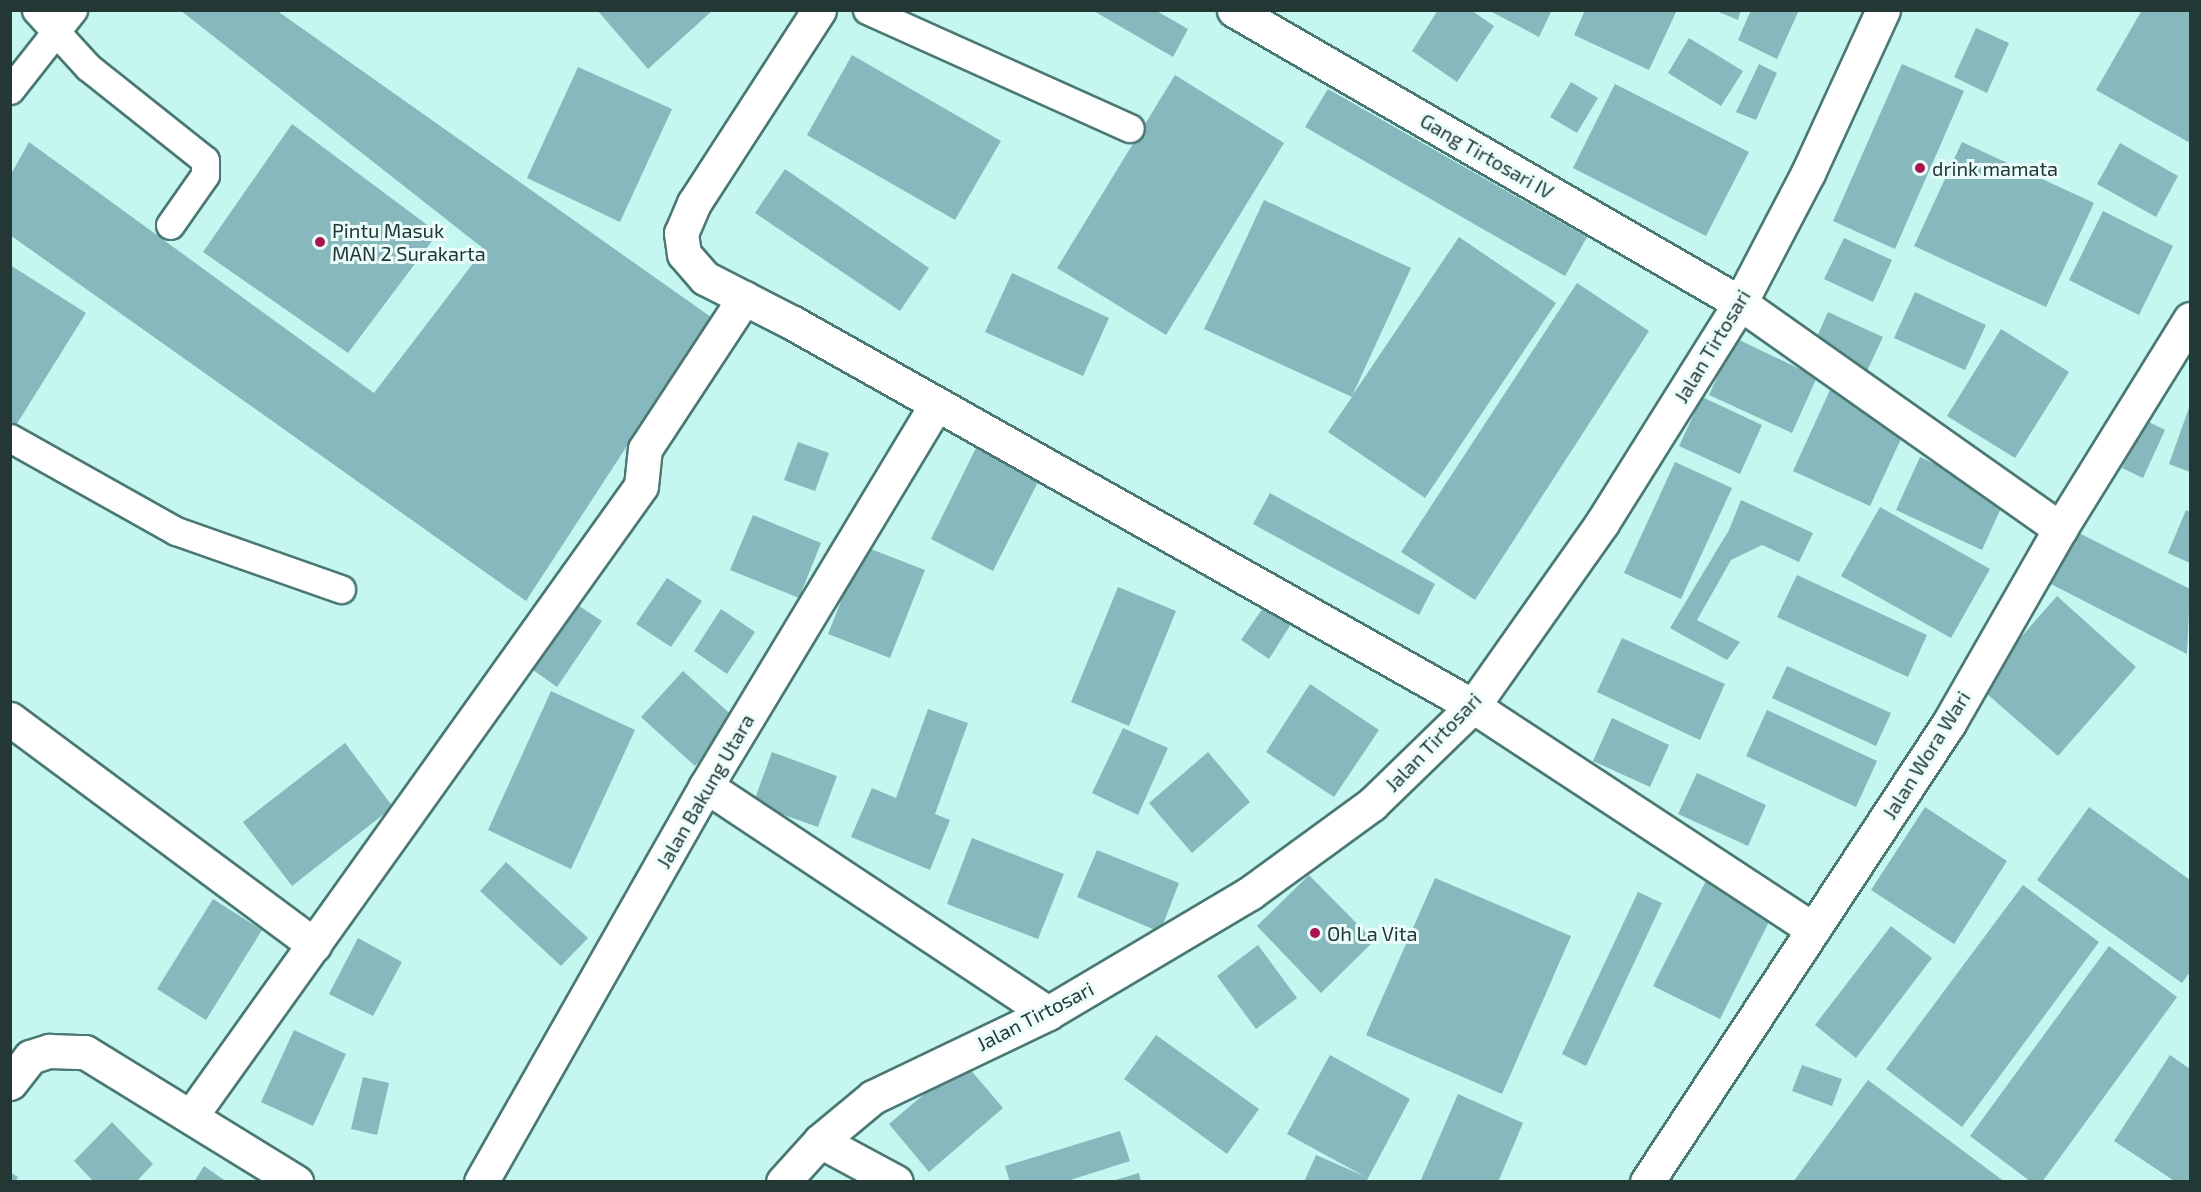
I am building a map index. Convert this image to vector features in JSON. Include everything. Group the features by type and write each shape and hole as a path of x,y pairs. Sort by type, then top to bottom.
{"street":[{"path":"819,10 694,203 681,233 684,254 705,278 936,404 1473,706 1813,928"},
{"name":"Gang Tirtosari IV","path":"1234,10 1281,22 1740,303 2060,529"},
{"name":"Jalan Tirtosari","path":"783,1182 820,1141 873,1097 1048,1013 1250,894 1372,804 1473,706 1608,514 1740,303 1808,173 1883,10"},
{"path":"190,1116 641,486 645,449 744,298"},
{"name":"Jalan Wora Wari","path":"1647,1182 1949,723 2060,529 2190,319"},
{"name":"Jalan Bakung Utara","path":"481,1182 706,786 936,404"},
{"path":"10,719 314,945"},
{"path":"706,786 1048,1013"},
{"path":"10,1083 30,1057 49,1051 85,1052 296,1182"},
{"path":"820,1141 896,1182"}],"lane":[{"path":"36,10 55,34 88,67 205,160 205,176 170,225"},
{"path":"10,90 73,10"},
{"path":"867,10 1130,128"},
{"path":"10,438 176,531 341,589"}],"building":[{"path":"180,10 276,10 711,317 526,601 10,235 10,176 29,142 374,393 484,249"},
{"path":"597,10 713,10 648,69"},
{"path":"1092,10 1155,10 1188,29 1173,57"},
{"path":"1438,10 1471,10 1494,26 1457,82 1412,51"},
{"path":"1488,10 1552,10 1539,37"},
{"path":"1585,10 1677,10 1649,70 1574,35"},
{"path":"1714,10 1741,10 1738,20"},
{"path":"1751,10 1799,10 1777,59 1738,40"},
{"path":"2142,10 2190,10 2190,143 2096,90"},
{"path":"1976,28 2009,43 1987,93 1954,77"},
{"path":"1689,38 1743,71 1721,106 1668,73"},
{"path":"852,55 1001,141 955,220 807,135"},
{"path":"1759,64 1777,73 1756,120 1736,112"},
{"path":"1902,64 1964,91 1895,249 1833,221"},
{"path":"578,67 672,109 620,222 527,178"},
{"path":"1175,75 1284,143 1166,335 1057,268"},
{"path":"1571,82 1598,98 1577,133 1550,117"},
{"path":"1615,84 1749,152 1706,236 1573,168"},
{"path":"1328,89 1587,237 1565,276 1305,127"},
{"name":"Pintu Masuk MAN 2 Surakarta","path":"292,124 438,233 348,353 203,252"},
{"path":"1962,142 2094,203 2046,307 1914,246"},
{"path":"2120,143 2178,176 2156,217 2097,184"},
{"path":"785,169 929,268 900,311 755,213"},
{"path":"1264,200 1411,268 1352,396 1459,237 1556,303 1425,498 1328,432 1352,397 1204,329"},
{"path":"2103,211 2173,246 2139,315 2069,280"},
{"path":"1844,238 1892,260 1873,302 1824,279"},
{"path":"10,265 86,313 13,430 10,428"},
{"path":"1012,273 1109,318 1083,376 985,332"},
{"path":"1577,283 1649,331 1475,600 1401,552"},
{"path":"1915,292 1986,325 1965,370 1894,338"},
{"path":"1828,312 1883,337 1866,373 1812,348"},
{"path":"2001,329 2069,372 2015,458 1947,416"},
{"path":"1735,338 1817,377 1792,433 1709,395"},
{"path":"1830,390 1907,426 1870,506 1793,471"},
{"path":"1702,397 1762,425 1740,474 1679,446"},
{"path":"2190,405 2190,472 2169,464"},
{"path":"2145,420 2165,430 2143,478 2122,468"},
{"path":"798,442 829,453 815,491 784,480"},
{"path":"978,444 1041,476 993,571 931,539"},
{"path":"1920,457 2006,497 1982,550 1896,510"},
{"path":"1675,462 1732,488 1681,599 1624,573"},
{"path":"1270,493 1435,584 1419,615 1253,524"},
{"path":"1741,500 1813,533 1799,562 1762,545 1731,560 1697,620 1740,642 1727,660 1670,628 1729,530"},
{"path":"1880,507 1990,569 1951,638 1841,576"},
{"path":"2186,510 2190,512 2190,563 2168,553"},
{"path":"753,515 821,543 799,598 730,570"},
{"path":"2075,531 2190,589 2187,654 2049,583"},
{"path":"863,546 925,570 890,658 828,634"},
{"path":"1797,575 1927,635 1908,677 1777,617"},
{"path":"667,578 702,601 671,647 636,624"},
{"path":"1118,587 1176,611 1129,726 1071,702"},
{"path":"2057,596 2136,667 2058,756 1978,686"},
{"path":"570,600 602,621 557,687 526,665"},
{"path":"1265,605 1291,624 1269,659 1241,640"},
{"path":"721,609 755,632 727,674 694,651"},
{"path":"1622,638 1725,684 1700,740 1597,692"},
{"path":"1787,666 1891,713 1876,746 1772,698"},
{"path":"683,671 737,720 695,766 641,717"},
{"path":"1310,684 1379,730 1334,797 1266,752"},
{"path":"551,691 635,730 571,869 488,830"},
{"path":"928,709 968,723 935,814 950,820 930,870 851,837 872,788 896,798"},
{"path":"1767,710 1877,761 1856,807 1746,756"},
{"path":"1612,718 1669,745 1650,787 1593,761"},
{"path":"1123,728 1168,748 1138,815 1092,793"},
{"path":"345,743 393,807 292,886 243,822"},
{"path":"772,752 837,776 818,827 753,804"},
{"path":"1208,752 1250,802 1192,853 1149,803"},
{"path":"1697,773 1766,805 1748,846 1678,814"},
{"path":"1925,807 2007,861 1954,944 1871,890"},
{"path":"2089,807 2190,880 2190,972 2182,983 2037,880"},
{"path":"972,838 1064,874 1038,939 947,904"},
{"path":"1097,850 1179,883 1160,932 1077,897"},
{"path":"506,862 588,938 561,966 480,891"},
{"name":"Oh La Vita","path":"1309,875 1374,941 1321,993 1257,926"},
{"path":"1709,875 1776,908 1720,1019 1653,986"},
{"path":"1435,878 1571,936 1502,1094 1366,1035"},
{"path":"2023,885 2099,942 1962,1127 1886,1069"},
{"path":"1638,892 1662,903 1586,1066 1562,1054"},
{"path":"213,899 262,930 206,1020 157,989"},
{"path":"1891,926 1932,958 1856,1058 1815,1025"},
{"path":"358,938 402,962 373,1016 329,994"},
{"path":"1258,945 1297,998 1256,1029 1217,976"},
{"path":"2109,946 2177,997 2042,1182 2031,1182 1970,1136"},
{"path":"294,1030 346,1054 313,1126 261,1102"},
{"path":"1156,1035 1259,1109 1227,1154 1124,1079"},
{"path":"1330,1055 1410,1099 1366,1182 1304,1182 1316,1155 1364,1176 1287,1134"},
{"path":"2170,1055 2190,1069 2190,1182 2176,1182 2114,1141"},
{"path":"963,1061 1003,1108 929,1172 889,1124"},
{"path":"1802,1065 1842,1079 1832,1106 1792,1091"},
{"path":"363,1077 389,1083 377,1135 351,1129"},
{"path":"1868,1080 2005,1182 1793,1182"},
{"path":"1458,1094 1523,1123 1498,1182 1420,1182"},
{"path":"112,1122 153,1164 136,1182 94,1182 74,1161"},
{"path":"1120,1131 1130,1161 1064,1182 1010,1182 1005,1166"},
{"path":"204,1166 227,1182 194,1182"},
{"path":"10,1172 18,1177 15,1182 10,1182"},
{"path":"1139,1173 1141,1182 1112,1182 1112,1181"}],"place":[{"name":"drink mamata","path":"1920,168"},
{"name":"Pintu Masuk MAN 2 Surakarta","path":"320,242"},
{"name":"Oh La Vita","path":"1315,933"}]}
